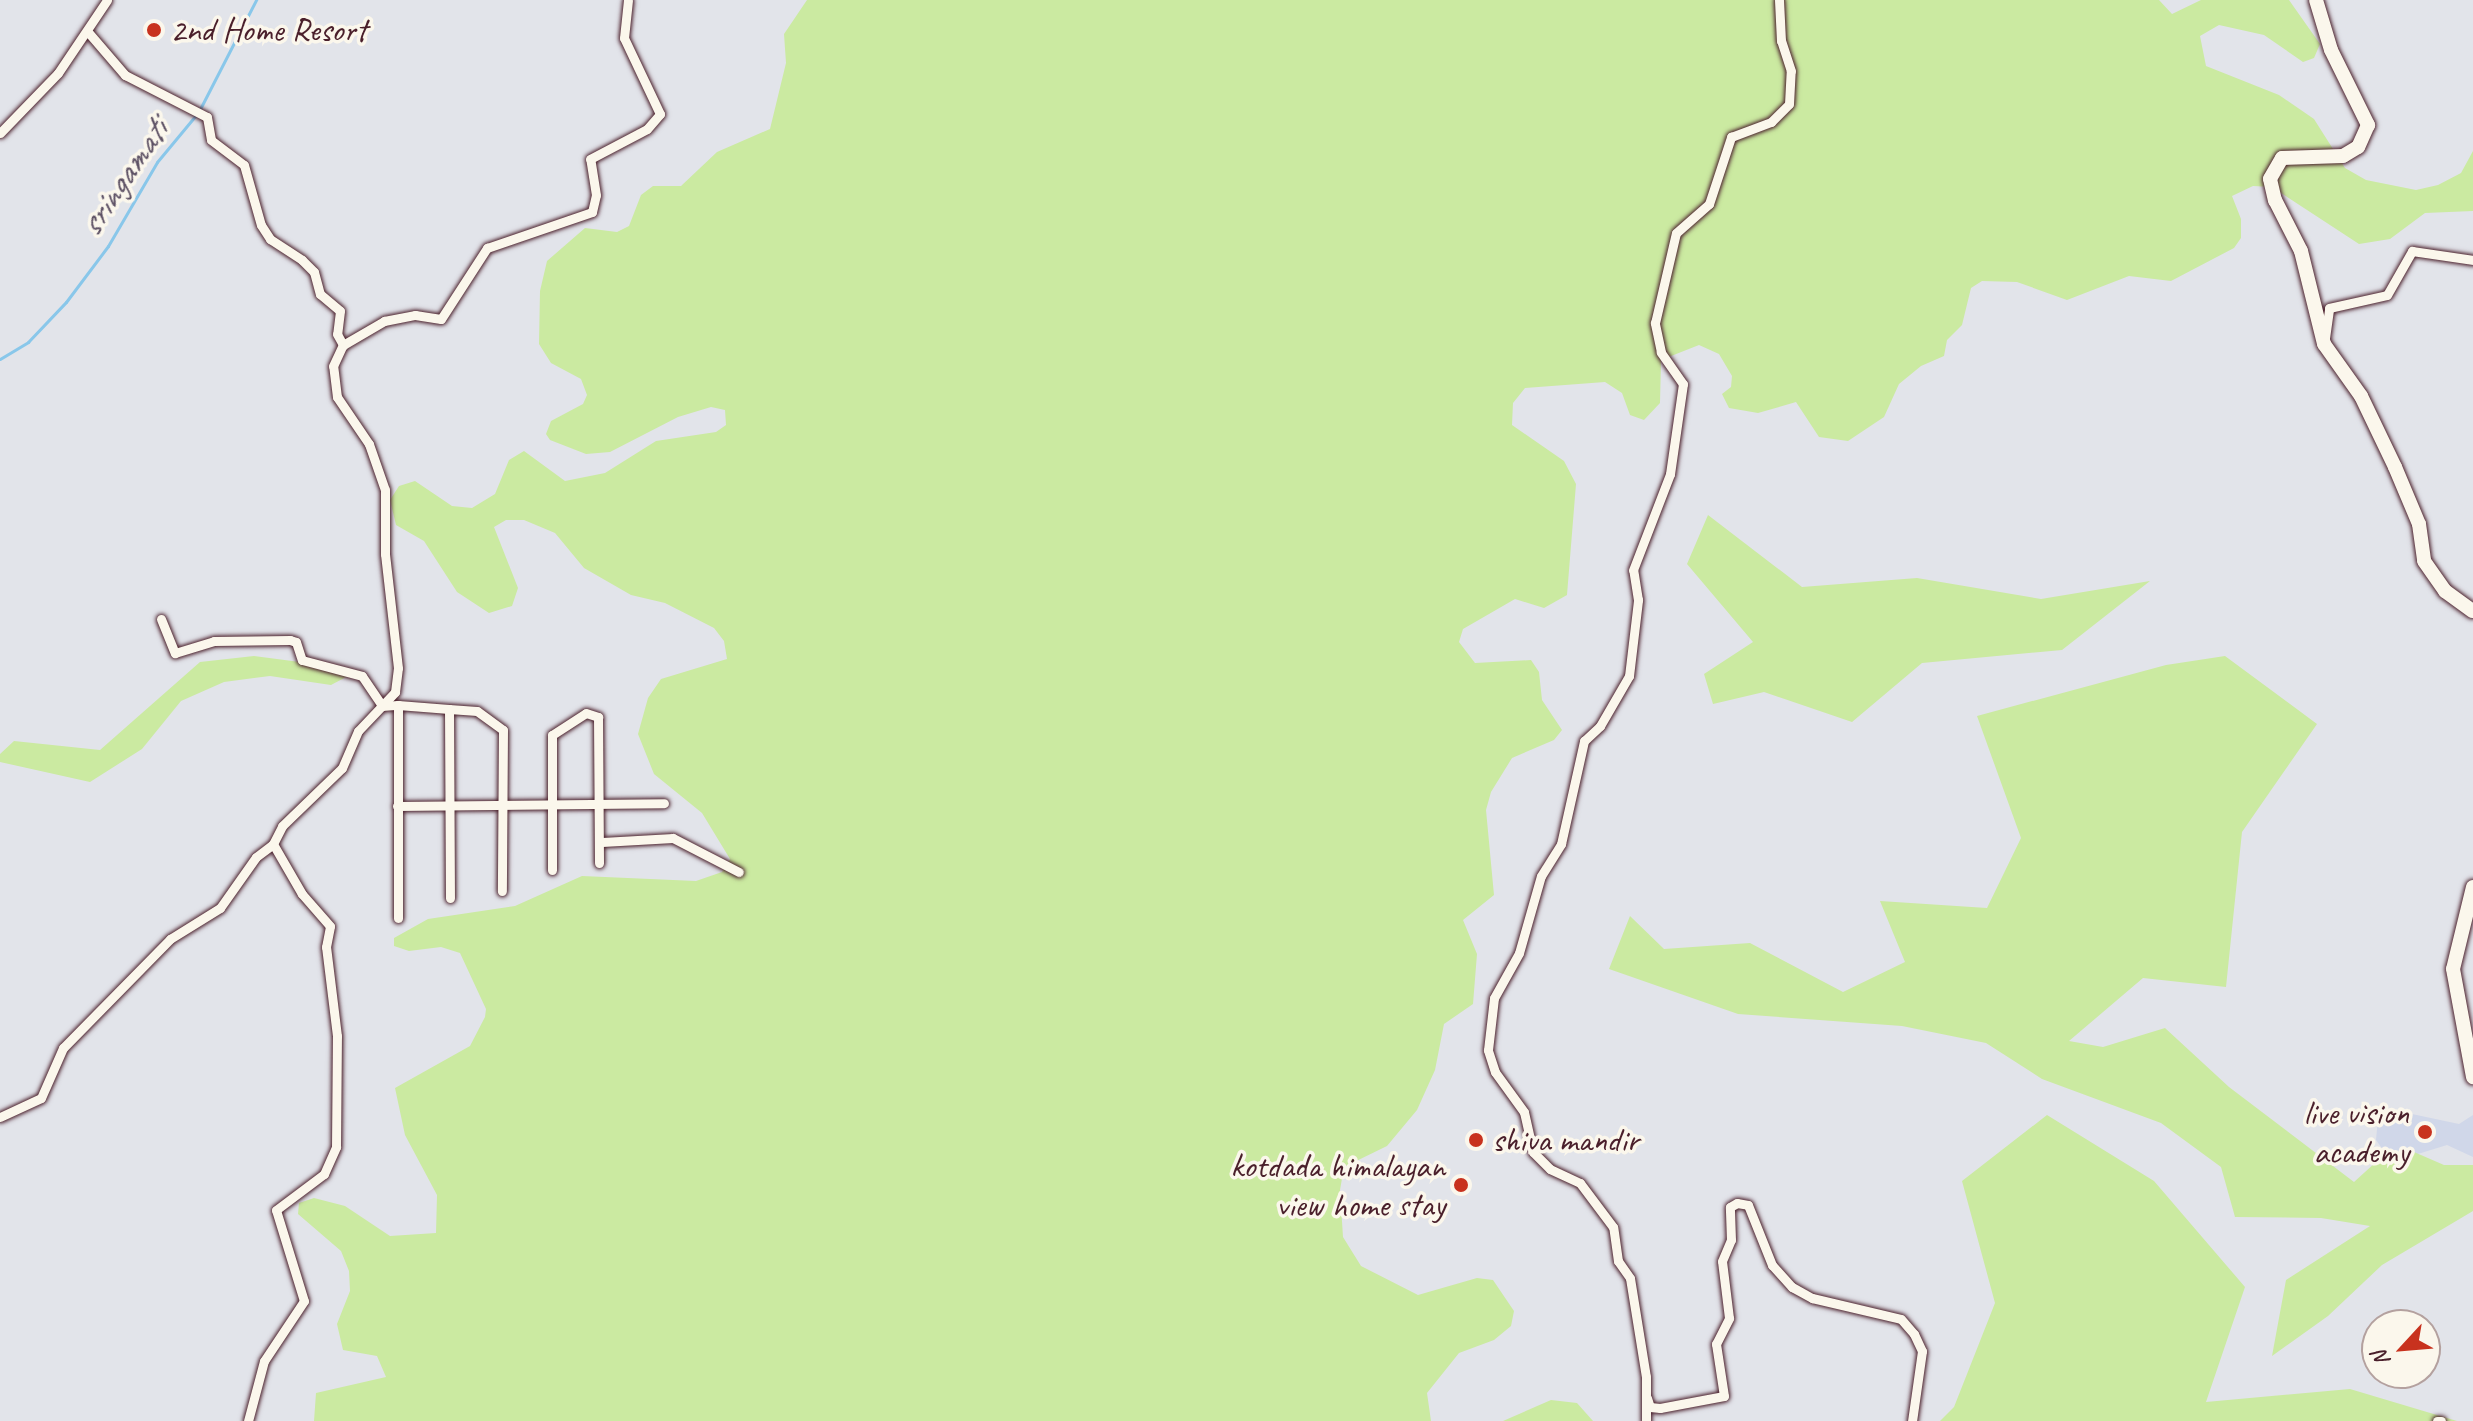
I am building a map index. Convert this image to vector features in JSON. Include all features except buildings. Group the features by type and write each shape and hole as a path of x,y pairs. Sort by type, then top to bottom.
{"street":[{"path":"0,133 41,94 88,32 107,0"},
{"path":"0,1117 41,1098 63,1048 170,939 220,908 256,857 273,844 282,826 330,783 358,731 395,692 398,668 385,554 385,490 374,454 331,380 343,345 394,318 441,319 487,248 592,212 596,195 590,159 647,129 660,114 624,38 628,0"},
{"path":"1646,1421 1630,1278 1618,1261 1613,1227 1580,1183 1550,1169 1533,1152 1524,1112 1495,1072 1488,1050 1494,998 1519,953 1541,876 1561,844 1584,741 1600,726 1629,676 1638,600 1633,570 1670,474 1683,384 1661,352 1655,323 1676,233 1709,204 1731,137 1771,122 1789,104 1791,71 1781,41 1779,0"},
{"path":"2316,0 2331,50 2368,125 2358,147 2343,156 2282,158 2270,179 2301,251 2324,344 2361,396 2395,467 2419,524 2432,575 2473,611"},
{"path":"88,32 125,75 207,117 211,140 244,165 261,225 270,239 302,260 314,272 320,294 340,311 337,334 343,345"},
{"path":"2324,344 2329,308 2387,295 2412,251 2473,260"},
{"path":"161,619 175,653 214,641 296,642 302,660 362,676 382,706"},
{"path":"398,705 398,918"},
{"path":"382,706 477,711 503,730 502,891"},
{"path":"449,709 450,898"},
{"path":"552,870 552,735 586,713 598,717 602,807 599,863"},
{"path":"397,806 602,807 664,803"},
{"path":"602,842 673,838 739,872"},
{"path":"248,1421 264,1361 304,1301 276,1210 324,1174 336,1147 337,1036 326,947 330,926 302,894 273,844"},
{"path":"2473,887 2453,969 2473,1077"},
{"path":"1645,1395 1650,1407 1660,1408 1724,1396 1716,1344 1729,1318 1722,1261 1731,1240 1730,1207 1737,1203 1748,1205 1772,1265 1792,1287 1812,1298 1901,1319 1914,1334 1922,1351 1912,1421"}],"shaded area":[{"name":"live vision academy","path":"2379,1107 2459,1124 2473,1115 2473,1157 2447,1145 2392,1162 2376,1140"}],"green space":[{"path":"807,0 2159,0 2172,14 2201,0 2289,0 2320,44 2314,58 2303,62 2264,35 2219,25 2200,36 2206,66 2279,95 2314,119 2345,168 2366,180 2416,190 2438,185 2461,173 2473,151 2473,211 2425,213 2390,239 2359,244 2272,187 2253,186 2232,196 2241,219 2241,238 2234,248 2171,281 2129,276 2067,300 2017,282 1982,281 1971,288 1962,325 1947,340 1944,356 1921,366 1899,384 1884,417 1848,441 1819,437 1796,402 1758,413 1729,408 1722,394 1731,387 1732,376 1719,354 1699,345 1661,360 1660,403 1644,420 1630,415 1622,393 1605,382 1525,388 1513,403 1512,425 1564,461 1576,484 1567,595 1544,608 1515,599 1463,629 1459,642 1475,663 1531,660 1539,672 1542,700 1562,730 1554,740 1512,758 1491,792 1486,810 1494,895 1463,920 1477,954 1473,1004 1444,1024 1435,1070 1417,1110 1387,1146 1344,1167 1340,1190 1343,1237 1361,1266 1418,1295 1477,1278 1493,1280 1514,1311 1511,1326 1494,1340 1459,1353 1427,1393 1431,1421 314,1421 316,1393 386,1377 377,1356 343,1350 337,1324 350,1291 349,1271 341,1251 298,1214 299,1203 314,1198 345,1206 390,1236 436,1233 437,1195 405,1135 395,1088 470,1046 485,1017 486,1009 460,953 441,947 409,951 394,946 394,938 428,919 515,906 582,876 696,881 722,872 730,859 702,813 654,774 638,734 648,698 661,679 727,659 724,641 714,628 665,603 631,595 584,568 555,533 524,520 506,520 494,527 518,588 512,606 489,613 457,592 424,541 396,525 390,500 399,486 415,481 452,506 472,508 495,494 509,460 524,451 565,481 605,473 656,441 716,432 726,425 725,410 711,407 678,417 610,452 586,454 550,440 546,434 551,421 583,404 587,395 581,379 551,363 539,344 540,291 547,261 585,228 617,232 629,226 641,195 653,186 681,186 717,152 770,129 786,63 784,34"},
{"path":"1708,515 1802,587 1917,578 2041,599 2150,581 2062,650 1922,663 1852,722 1764,692 1713,704 1704,674 1753,642 1687,564"},
{"path":"254,656 315,664 348,676 331,685 270,676 224,682 181,701 142,749 90,782 0,762 0,754 14,741 100,750 200,662"},
{"path":"2225,656 2317,724 2242,832 2226,987 2143,978 2069,1041 2103,1047 2165,1028 2229,1087 2354,1182 2376,1162 2414,1152 2444,1165 2473,1165 2473,1211 2382,1265 2328,1316 2272,1356 2286,1280 2370,1226 2321,1218 2235,1217 2221,1167 2161,1123 2042,1079 1986,1043 1902,1026 1738,1014 1609,969 1630,916 1664,949 1750,943 1843,992 1905,962 1880,901 1987,908 2021,838 1977,716 2166,665"},
{"path":"2047,1115 2154,1181 2245,1287 2206,1402 2350,1389 2457,1421 1940,1421 1954,1407 1995,1303 1962,1181"},
{"path":"1551,1400 1577,1403 1593,1421 1503,1421"}],"waterway":[{"name":"sringamati","path":"200,109 256,0"},
{"name":"sringamati","path":"0,359 28,342 66,302 108,246 157,162 196,115"}],"place":[{"name":"2nd Home Resort","path":"154,30"},
{"name":"live vision academy","path":"2425,1132"},
{"name":"shiva mandir","path":"1476,1140"},
{"name":"kotdada himalayan view home stay","path":"1461,1185"}]}
